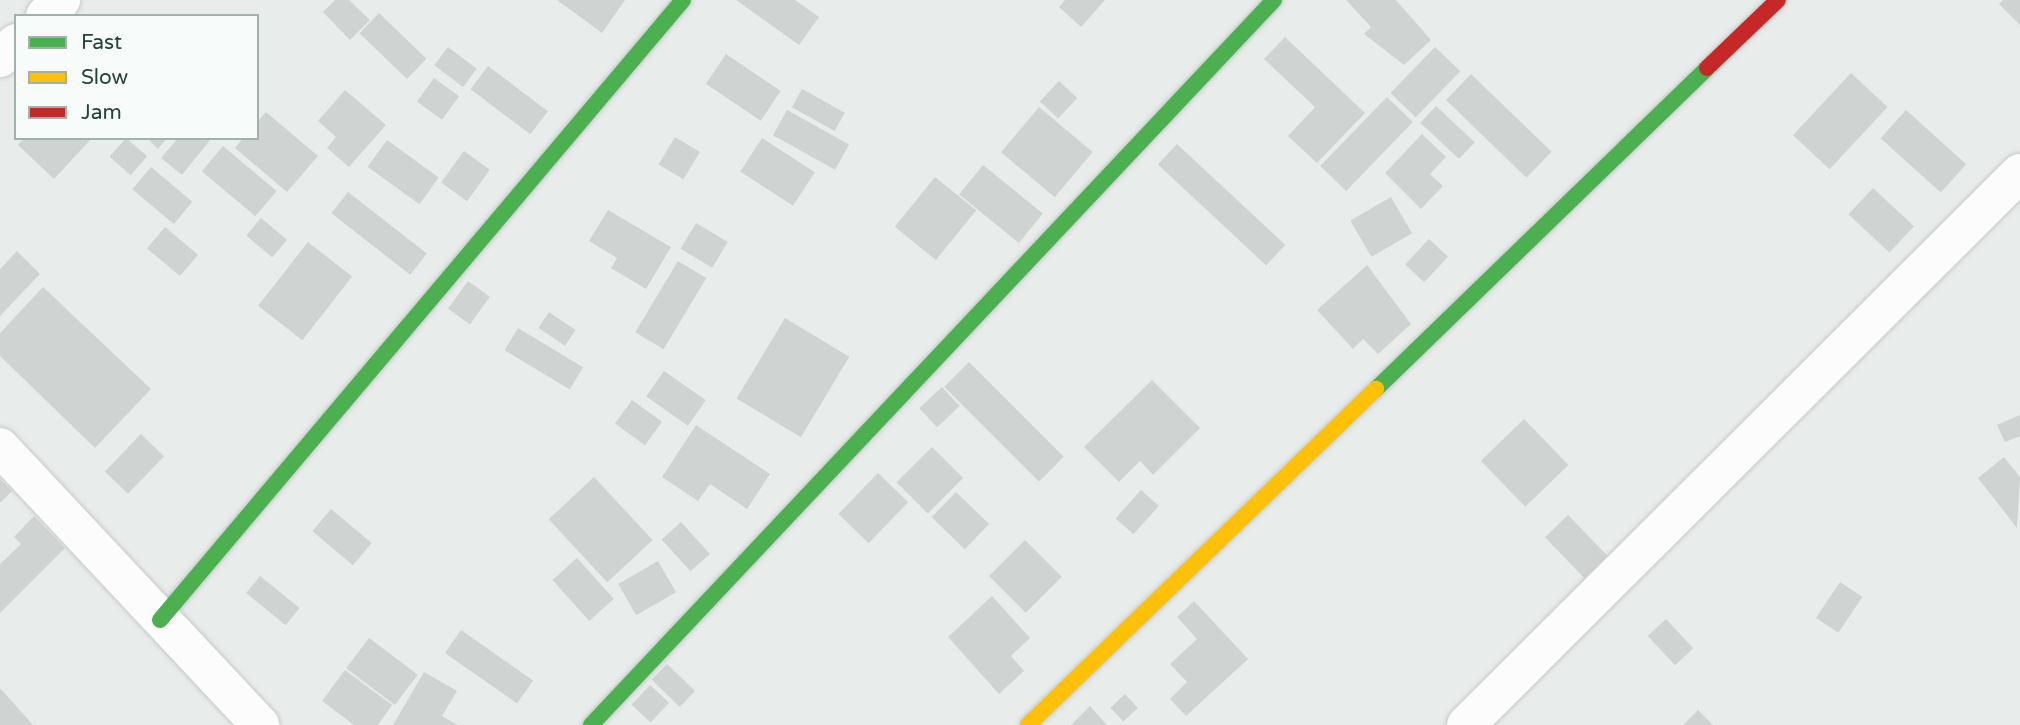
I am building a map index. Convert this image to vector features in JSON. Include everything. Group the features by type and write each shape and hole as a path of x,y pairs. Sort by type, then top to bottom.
{"street":[{"path":"47,14 61,0"},
{"path":"160,620 683,0"},
{"path":"591,725 1274,0"},
{"path":"1028,725 1778,0"},
{"path":"0,58 14,45"},
{"path":"1466,725 2020,173"},
{"path":"0,447 260,725"}],"building":[{"path":"335,0 349,0 370,20 350,40 323,12"},
{"path":"557,0 625,0 602,33"},
{"path":"736,0 795,0 819,17 799,45"},
{"path":"1065,0 1105,0 1081,27 1059,7"},
{"path":"1346,0 1396,0 1431,40 1404,65 1364,34 1371,27"},
{"path":"2003,0 2020,0 2020,25 1999,4"},
{"path":"379,13 426,59 407,79 360,33"},
{"path":"1285,37 1365,113 1317,163 1288,136 1315,107 1264,59"},
{"path":"448,47 477,69 463,87 434,65"},
{"path":"1435,47 1460,71 1416,117 1391,93"},
{"path":"726,54 781,91 761,121 706,84"},
{"path":"488,66 548,111 530,134 471,89"},
{"path":"1851,73 1888,107 1830,169 1793,135"},
{"path":"1471,74 1552,152 1527,178 1446,100"},
{"path":"434,78 459,96 442,120 417,101"},
{"path":"1059,81 1077,98 1058,119 1040,101"},
{"path":"802,89 845,113 835,131 792,107"},
{"path":"345,90 386,125 349,167 327,148 336,137 318,121"},
{"path":"1387,97 1413,122 1346,191 1320,166"},
{"path":"1436,106 1475,142 1459,159 1420,123"},
{"path":"1039,107 1093,152 1055,197 1001,152"},
{"path":"787,110 849,144 835,170 773,135"},
{"path":"1906,110 1966,164 1941,192 1881,138"},
{"path":"266,112 318,156 287,192 235,148 241,140 259,140 259,120"},
{"path":"1422,134 1446,157 1430,174 1443,186 1421,209 1385,173"},
{"path":"675,137 700,152 683,179 659,164"},
{"path":"762,138 815,172 793,206 740,172"},
{"path":"22,140 90,140 54,179 18,145"},
{"path":"124,140 128,140 147,156 131,175 110,157"},
{"path":"149,140 165,140 158,149"},
{"path":"176,140 210,140 182,175 161,158"},
{"path":"387,140 439,178 419,204 368,167"},
{"path":"1177,144 1285,245 1266,265 1158,164"},
{"path":"223,146 277,191 255,216 202,171"},
{"path":"464,151 490,170 467,201 441,183"},
{"path":"983,165 1043,213 1019,243 959,195"},
{"path":"151,167 192,202 174,224 132,189"},
{"path":"935,177 976,210 936,260 895,227"},
{"path":"1873,188 1914,226 1889,253 1848,214"},
{"path":"348,192 427,254 410,275 331,213"},
{"path":"1391,197 1412,233 1371,257 1350,220"},
{"path":"608,210 671,247 646,289 611,268 617,258 589,241"},
{"path":"261,218 287,240 272,257 246,236"},
{"path":"696,223 728,242 712,268 681,249"},
{"path":"165,227 198,255 180,276 147,248"},
{"path":"1429,239 1448,257 1424,282 1405,265"},
{"path":"308,242 352,276 302,340 258,306"},
{"path":"17,251 40,274 0,316 0,269"},
{"path":"678,261 706,278 664,349 635,332"},
{"path":"1367,265 1411,324 1378,354 1363,339 1353,349 1317,310"},
{"path":"468,281 490,297 470,324 448,309"},
{"path":"43,287 151,389 95,448 0,356 0,333"},
{"path":"549,312 576,330 565,346 538,328"},
{"path":"785,318 849,357 801,437 737,399"},
{"path":"518,328 583,367 570,389 505,350"},
{"path":"969,362 1064,457 1039,482 944,387"},
{"path":"664,371 706,400 688,426 646,396"},
{"path":"1152,380 1200,428 1153,475 1140,461 1119,482 1084,447"},
{"path":"942,387 960,406 937,427 919,408"},
{"path":"632,400 662,422 645,445 615,423"},
{"path":"2020,415 2020,436 2005,442 1997,425"},
{"path":"1524,419 1568,465 1525,507 1481,461"},
{"path":"696,425 770,474 747,509 710,484 698,501 662,477"},
{"path":"141,434 164,456 128,494 105,471"},
{"path":"932,447 963,478 928,513 897,482"},
{"path":"2004,457 2020,477 2017,528 1978,478"},
{"path":"878,473 908,502 869,543 838,514"},
{"path":"594,477 653,540 607,582 549,519"},
{"path":"0,479 12,491 0,503"},
{"path":"1141,490 1159,506 1133,534 1116,518"},
{"path":"956,492 989,524 965,549 932,517"},
{"path":"331,509 372,543 353,565 312,531"},
{"path":"1568,515 1608,556 1585,578 1545,537"},
{"path":"34,516 65,548 0,613 0,564 21,544 14,537"},
{"path":"681,522 710,554 690,571 662,539"},
{"path":"1025,540 1062,577 1026,613 989,576"},
{"path":"577,558 614,599 589,621 552,580"},
{"path":"658,561 676,592 636,615 618,584"},
{"path":"260,576 300,608 286,625 246,593"},
{"path":"1840,582 1862,597 1838,633 1816,618"},
{"path":"992,596 1030,638 1011,656 1024,671 999,694 948,637"},
{"path":"1194,601 1248,659 1186,716 1170,699 1187,682 1170,664 1197,639 1177,617"},
{"path":"1666,619 1693,648 1675,665 1648,636"},
{"path":"461,630 533,680 517,703 445,653"},
{"path":"369,638 418,675 395,705 346,668"},
{"path":"667,664 695,691 680,707 652,680"},
{"path":"345,670 392,705 378,725 354,725 322,701"},
{"path":"424,672 457,691 442,716 458,725 393,725"},
{"path":"650,685 669,703 651,722 632,705"},
{"path":"0,688 33,725 0,725"},
{"path":"1125,694 1138,708 1123,722 1110,708"},
{"path":"1090,706 1107,725 1071,725"},
{"path":"1698,710 1713,725 1683,725"}],"traffic: fast":[{"path":"160,620 683,0"},
{"path":"591,725 1274,0"},
{"path":"1376,389 1707,68"}],"traffic: slow":[{"path":"1028,725 1376,389"}],"traffic: jam":[{"path":"1707,68 1778,0"}]}
